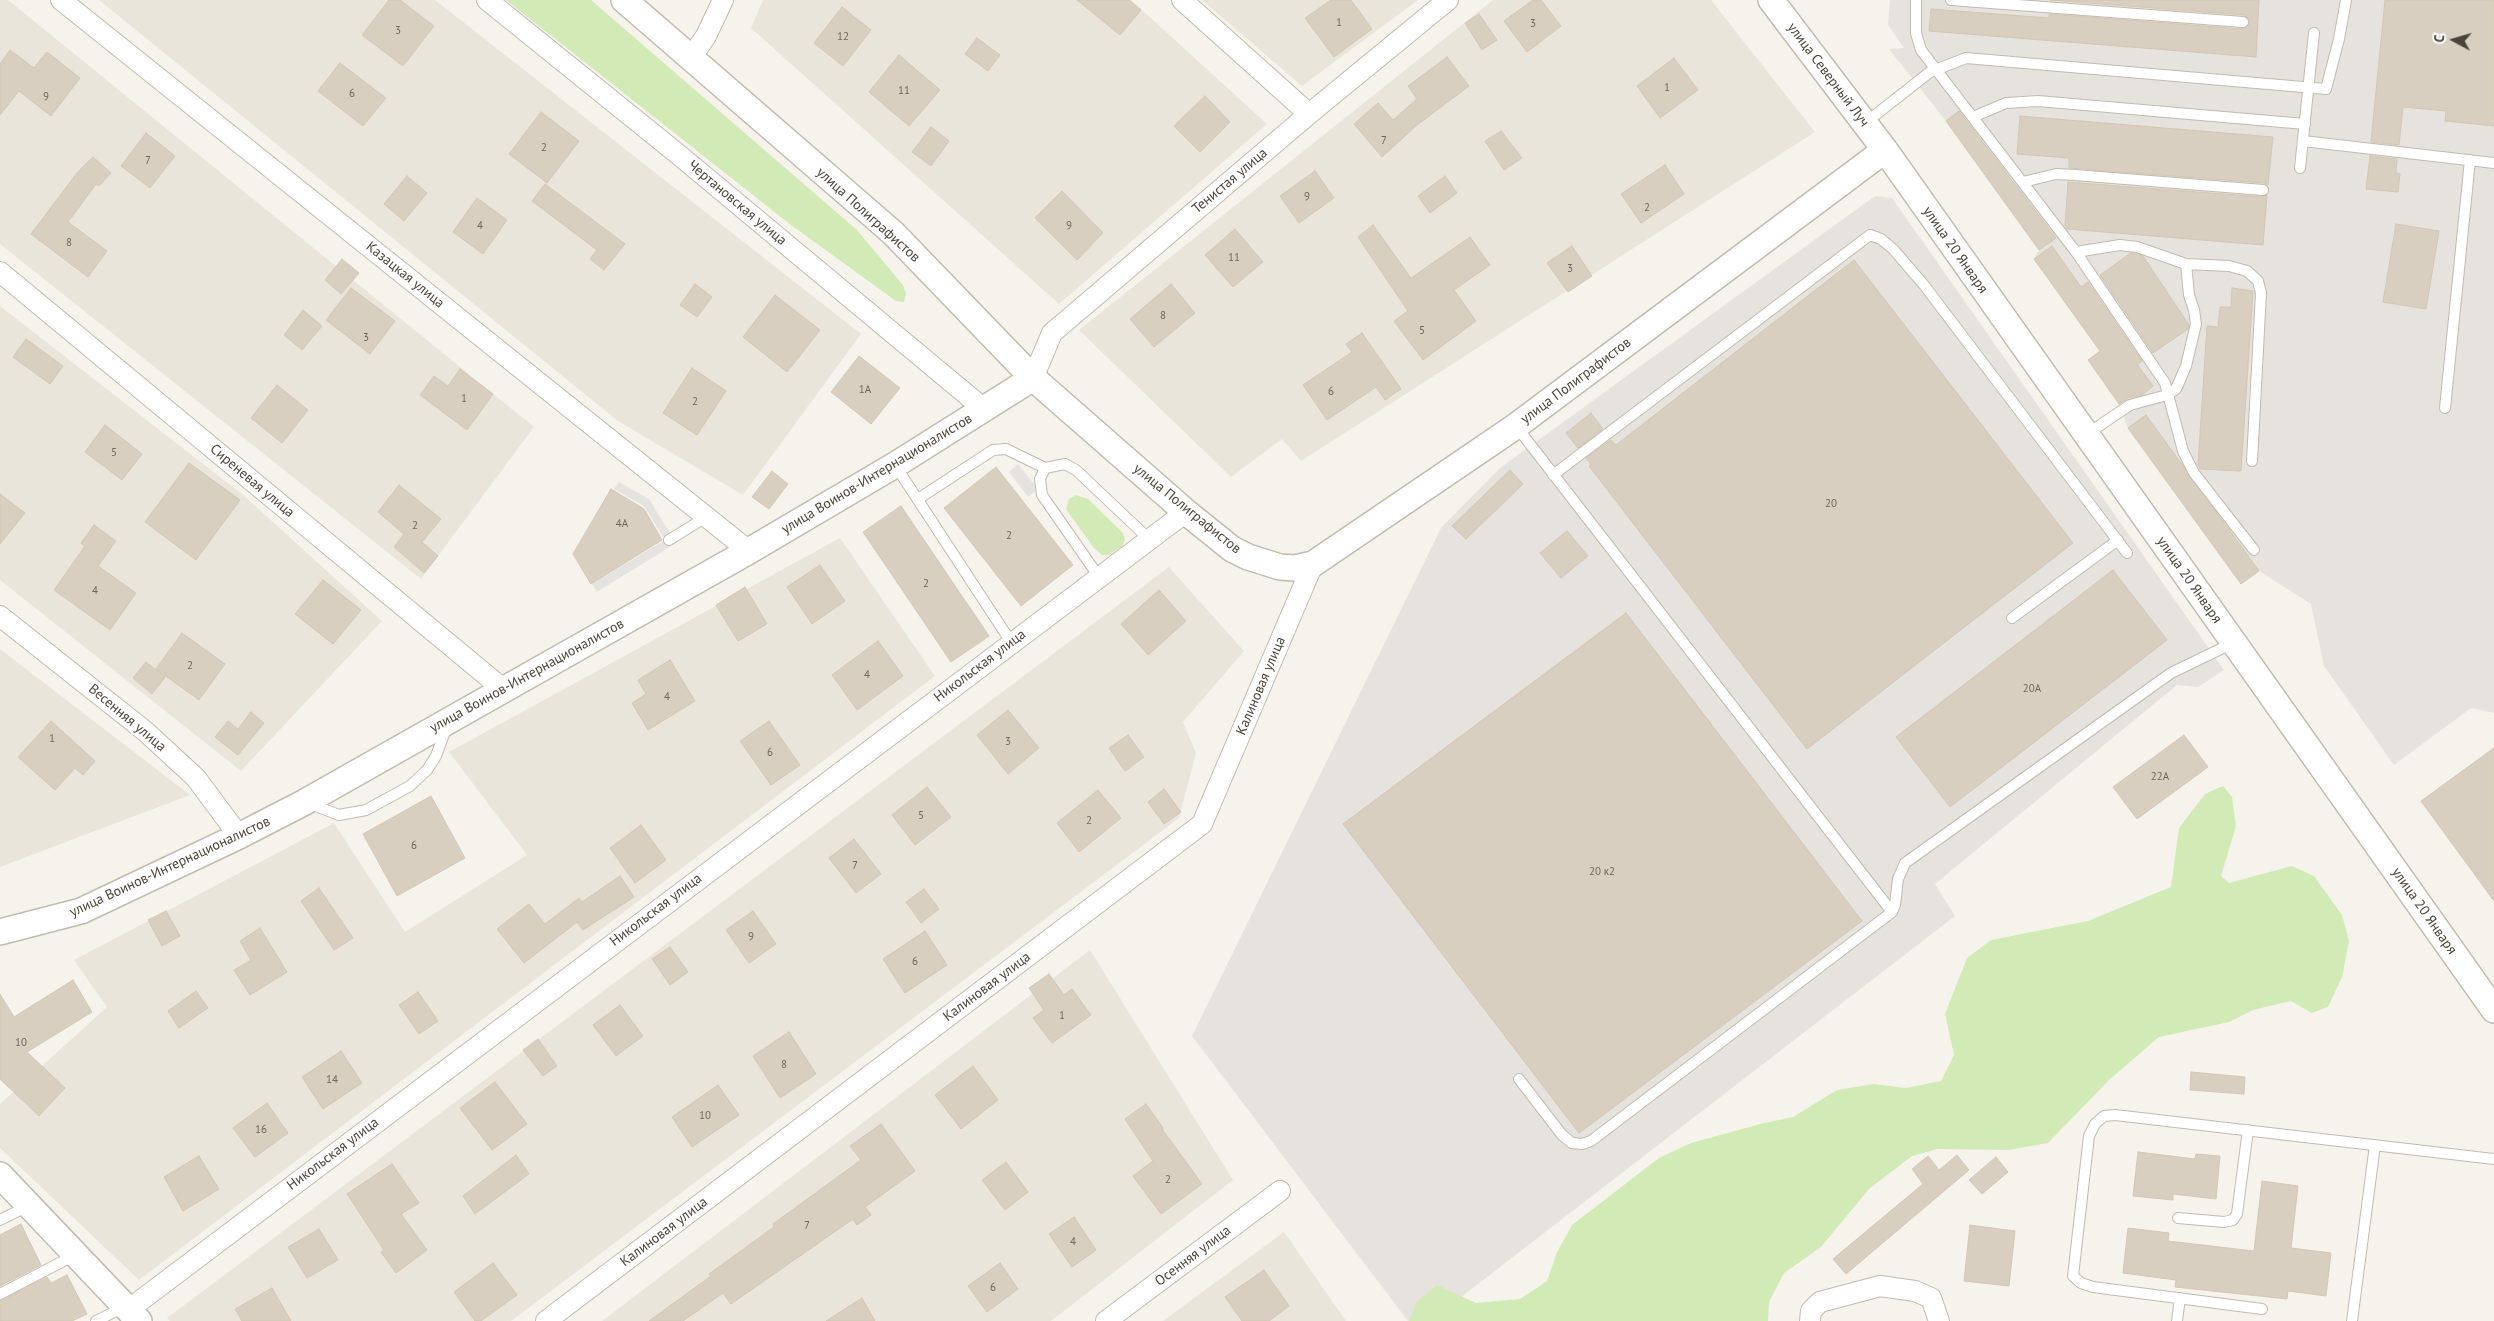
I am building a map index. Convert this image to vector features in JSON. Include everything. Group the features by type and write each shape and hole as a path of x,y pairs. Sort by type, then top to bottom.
{"street":[{"name":"Казацкая улица","path":"61,0 749,551"},
{"name":"Чертановская улица","path":"487,0 679,155 984,409"},
{"name":"улица Полиграфистов","path":"624,0 893,234 1033,378 1186,512 1232,549 1248,557 1280,568 1295,568 1313,564 1516,426 1885,150"},
{"path":"690,59 706,36 722,0"},
{"path":"1182,0 1309,114"},
{"name":"Тенистая улица","path":"1033,378 1052,333 1309,114 1448,0"},
{"name":"улица Северный Луч","path":"1771,0 1885,150"},
{"name":"улица 20 Января","path":"1885,150 2494,1010"},
{"name":"Сиреневая улица","path":"0,272 503,690"},
{"name":"улица Воинов-Интернационалистов","path":"0,932 81,911 239,836 305,802 749,551 895,465 1033,378"},
{"name":"Никольская улица","path":"131,1312 1011,642 1186,512"},
{"name":"Калиновая улица","path":"546,1321 1202,824 1313,564"},
{"name":"Весенняя улица","path":"0,616 145,731 196,778 239,836"},
{"path":"0,1175 131,1312"},
{"name":"Осенняя улица","path":"1106,1321 1280,1191"},
{"path":"1810,1321 1811,1311 1820,1302 1880,1286 1915,1291 1931,1298 1939,1321"}],"lane":[{"path":"1916,0 1916,33 1921,50 2076,252 2165,383 2183,451 2194,473 2254,550"},
{"path":"1951,0 2243,22"},
{"path":"1865,124 1936,69 1966,58 1985,58 2326,89 2338,46 2346,0"},
{"path":"2300,168 2314,33"},
{"path":"1973,116 2006,103 2038,101 2305,124"},
{"path":"2303,141 2494,163"},
{"path":"2445,408 2470,160"},
{"path":"2023,182 2056,174 2263,190"},
{"path":"1553,475 1870,235 1880,239 1893,249 1924,285 2127,554"},
{"path":"2076,252 2088,248 2120,245 2137,247 2186,264 2229,266 2246,271 2258,281 2261,293 2252,461"},
{"path":"2086,434 2130,405 2167,395 2176,389 2186,366 2195,333 2194,310 2189,295 2186,264"},
{"path":"1516,426 1892,912"},
{"path":"918,499 993,450 1006,449 1045,468 1065,464 1076,470 1149,539"},
{"path":"895,465 1011,642"},
{"path":"1045,468 1040,479 1042,495 1099,576"},
{"path":"669,540 706,517"},
{"path":"2012,618 2118,540"},
{"path":"1519,1079 1562,1135 1572,1143 1582,1144 1591,1141 1892,912 1896,904 1898,879 1905,863 2171,673 2233,642"},
{"path":"305,802 327,811 351,814 366,810 410,786 427,770 436,756 449,720"},
{"path":"2262,1309 2092,1287 2080,1283 2073,1276 2089,1136 2095,1124 2104,1116 2115,1115 2494,1159"},
{"path":"2178,1218 2224,1222 2233,1220 2238,1214 2248,1130"},
{"path":"2352,1321 2375,1145"},
{"path":"0,1220 29,1205"},
{"path":"0,1294 76,1255"},
{"path":"2178,1321 2180,1298"},
{"path":"96,1321 131,1312"}],"shaded area":[{"path":"0,0 8,0 534,427 421,579 0,244"},
{"path":"99,0 435,0 861,334 743,495 618,421"},
{"path":"763,0 1131,0 1267,124 1059,304 751,28"},
{"path":"1202,0 1418,0 1302,86"},
{"path":"1493,0 1711,0 1815,132 1301,461 1282,439 1231,477 1079,330"},
{"path":"1890,0 2494,0 2494,713 2471,708 2394,765 2324,666 2311,604 2259,571 2241,584 2128,428 2117,401 2088,360 2100,351 2034,259 2039,250 1946,121 1889,49 1904,48 1888,25"},
{"path":"1875,196 1892,198 2224,670 2198,687 2177,685 1935,884 1955,916 1430,1321 1408,1321 1192,1036 1441,528 1500,468"},
{"path":"0,306 243,495 382,621 241,771 0,580"},
{"path":"1018,464 1038,489 1028,497 1009,472"},
{"path":"619,482 649,499 676,543 597,592 592,584 665,540 644,506 614,489"},
{"path":"840,538 935,676 139,1280 0,1148 0,1104 107,1007 74,960 334,823 405,932 527,855 449,752"},
{"path":"1169,567 1244,651 1183,722 1196,753 1179,818 511,1321 170,1321 167,1318"},
{"path":"0,649 190,795 0,867"},
{"path":"1090,950 1233,1180 1051,1321 602,1321"},
{"path":"1284,1232 1346,1321 1163,1321"}],"green space":[{"path":"506,0 591,0 857,230 903,285 906,294 904,302 896,301 791,225"},
{"path":"1076,495 1088,499 1123,533 1125,539 1122,547 1108,555 1102,555 1094,548 1066,509 1069,499"},
{"path":"2223,786 2232,797 2236,826 2221,876 2229,883 2292,866 2314,876 2342,915 2349,941 2342,977 2328,1007 2312,1013 2291,1001 2253,1010 2229,1022 2159,1037 2109,1080 2048,1143 2008,1150 1938,1149 1912,1156 1869,1189 1821,1247 1784,1273 1769,1302 1768,1321 1409,1321 1417,1302 1437,1285 1476,1303 1520,1299 1547,1281 1557,1252 1572,1225 1659,1158 1691,1143 1793,1117 1837,1090 1874,1084 1906,1088 1941,1081 1954,1055 1945,1014 1967,958 1991,940 2088,921 2171,887 2179,828 2205,794"}],"building":[{"path":"389,0 400,0 434,26 403,66 362,35"},
{"path":"1077,0 1129,0 1141,10 1120,35"},
{"path":"1331,0 1351,0 1372,29 1334,57 1305,18"},
{"path":"1533,0 1541,0 1561,26 1527,52 1504,21"},
{"path":"2050,0 2259,0 2256,57 1929,31 1931,9 2049,18 2049,14 2242,29 2250,23 2249,19 2244,15"},
{"path":"2385,0 2494,0 2494,126 2445,121 2446,111 2403,107 2399,145 2371,142"},
{"path":"842,7 871,30 843,66 814,43"},
{"path":"1479,14 1497,40 1482,50 1465,23"},
{"path":"977,38 1000,55 988,71 965,54"},
{"path":"10,50 34,68 47,52 80,78 51,116 19,91 0,115 0,64"},
{"path":"899,55 940,90 909,126 869,92"},
{"path":"1447,57 1469,86 1417,125 1382,157 1354,124 1378,103 1393,120 1417,99 1408,86"},
{"path":"1674,58 1698,90 1660,118 1637,86"},
{"path":"340,63 386,98 363,126 318,91"},
{"path":"1205,96 1230,122 1200,152 1174,126"},
{"path":"1959,111 2056,238 2039,250 1946,121"},
{"path":"541,112 579,141 547,183 509,154"},
{"path":"2020,116 2273,137 2268,185 2264,183 2069,168 2069,158 2017,154"},
{"path":"931,127 949,141 931,166 912,152"},
{"path":"1501,131 1522,158 1504,170 1485,141"},
{"path":"146,133 175,156 150,188 121,166"},
{"path":"2370,156 2397,159 2396,173 2400,174 2398,192 2366,189"},
{"path":"93,157 111,173 99,186 96,184 68,222 107,251 88,277 31,234 77,173"},
{"path":"1665,165 1684,194 1641,223 1621,194"},
{"path":"1315,171 1334,198 1299,223 1280,196"},
{"path":"407,176 427,193 404,221 384,204"},
{"path":"1445,176 1457,193 1430,213 1418,196"},
{"path":"2068,182 2262,197 2267,195 2263,245 2067,229 2065,226"},
{"path":"545,184 625,244 604,270 590,259 597,250 532,201"},
{"path":"1062,191 1103,233 1077,260 1035,218"},
{"path":"477,198 507,220 483,254 453,232"},
{"path":"2396,224 2439,231 2426,309 2383,302"},
{"path":"1373,225 1411,278 1470,237 1490,265 1454,290 1476,321 1423,360 1394,321 1408,311 1358,237"},
{"path":"1235,229 1263,262 1233,287 1205,255"},
{"path":"1572,246 1592,276 1568,292 1547,263"},
{"path":"2052,246 2081,287 2088,282 2142,361 2137,364 2153,386 2142,395 2128,398 2119,404 2088,360 2100,351 2034,259"},
{"path":"2131,253 2143,256 2189,325 2188,329 2153,353 2100,275"},
{"path":"342,259 359,273 341,294 325,280"},
{"path":"1854,260 2073,543 1807,749 1589,466 1591,464 1586,458 1611,440 1616,445"},
{"path":"695,284 712,297 697,317 680,305"},
{"path":"1171,284 1195,313 1154,347 1130,319"},
{"path":"351,288 395,321 370,354 326,320"},
{"path":"2232,288 2253,291 2241,471 2200,469 2198,465 2207,326 2218,327 2220,307 2231,307"},
{"path":"775,295 820,330 787,372 743,337"},
{"path":"303,310 322,326 302,350 284,335"},
{"path":"1362,333 1401,389 1385,400 1376,387 1327,420 1303,385 1352,352 1346,344"},
{"path":"26,339 63,366 50,384 13,357"},
{"path":"859,356 900,388 871,424 831,392"},
{"path":"692,368 726,391 697,435 663,413"},
{"path":"460,369 493,394 467,430 420,395 434,376 448,386"},
{"path":"277,385 308,410 282,443 251,418"},
{"path":"1591,413 1603,429 1578,448 1566,433"},
{"path":"2146,415 2259,571 2241,584 2128,428"},
{"path":"105,425 142,454 122,480 85,452"},
{"path":"189,463 240,500 196,560 145,522"},
{"path":"996,467 1073,565 1021,606 944,508"},
{"path":"1510,470 1523,484 1466,539 1452,526"},
{"path":"772,471 788,484 769,509 752,497"},
{"path":"399,485 441,519 422,542 438,556 424,573 394,547 404,534 378,512"},
{"path":"611,489 644,509 662,540 591,584 573,554"},
{"path":"0,494 25,513 0,544"},
{"path":"901,506 989,636 951,662 863,532"},
{"path":"94,525 116,541 98,566 136,593 110,630 54,590 85,546 81,543"},
{"path":"1567,531 1588,556 1561,578 1540,553"},
{"path":"820,565 845,601 812,624 787,587"},
{"path":"2113,570 2167,640 1950,807 1896,737"},
{"path":"323,580 361,610 333,644 295,614"},
{"path":"745,587 767,624 738,641 716,605"},
{"path":"1159,590 1186,621 1148,655 1121,624"},
{"path":"1626,613 1862,921 1579,1133 1343,824"},
{"path":"182,633 225,664 199,700 156,669"},
{"path":"878,641 903,676 857,710 832,675"},
{"path":"670,660 695,701 648,730 632,703 646,694 638,680"},
{"path":"146,662 165,677 152,694 133,678"},
{"path":"1008,710 1039,748 1008,774 977,735"},
{"path":"251,712 264,723 238,755 215,737 228,721 238,729"},
{"path":"51,721 95,761 83,775 75,768 55,790 18,757"},
{"path":"769,721 800,765 771,785 740,741"},
{"path":"1128,735 1144,757 1125,771 1109,748"},
{"path":"2184,735 2208,767 2137,819 2113,787"},
{"path":"2494,748 2494,901 2421,801"},
{"path":"927,787 951,817 915,845 892,815"},
{"path":"1164,789 1181,812 1164,824 1148,802"},
{"path":"1098,790 1121,818 1079,852 1057,823"},
{"path":"431,796 465,858 397,896 363,834"},
{"path":"641,825 666,860 635,883 610,848"},
{"path":"854,839 881,874 856,893 829,858"},
{"path":"620,876 634,897 583,930 577,922 524,963 497,929 529,904 545,924 579,898 582,902"},
{"path":"319,888 353,938 334,950 301,901"},
{"path":"924,889 939,909 921,923 906,902"},
{"path":"166,911 180,936 162,946 148,920"},
{"path":"753,911 776,944 749,963 726,930"},
{"path":"260,928 287,972 250,995 234,970 251,960 240,941"},
{"path":"925,931 947,965 905,993 883,959"},
{"path":"670,947 688,972 670,985 652,959"},
{"path":"1049,974 1064,995 1072,989 1091,1015 1052,1043 1033,1018 1044,1010 1029,988"},
{"path":"73,980 92,1012 27,1052 65,1088 39,1116 0,1079 0,994 14,1017"},
{"path":"196,991 208,1008 179,1028 168,1011"},
{"path":"418,992 438,1021 419,1034 399,1005"},
{"path":"620,1005 643,1036 616,1056 593,1025"},
{"path":"789,1032 816,1074 780,1098 753,1056"},
{"path":"538,1039 557,1066 543,1076 523,1050"},
{"path":"341,1051 362,1083 323,1109 302,1077"},
{"path":"973,1066 998,1100 961,1129 935,1095"},
{"path":"2191,1072 2245,1077 2244,1094 2190,1090"},
{"path":"495,1082 527,1124 492,1150 460,1108"},
{"path":"718,1085 739,1115 692,1147 672,1117"},
{"path":"267,1103 288,1133 255,1157 233,1128"},
{"path":"1146,1104 1202,1184 1161,1214 1133,1176 1153,1161 1125,1119"},
{"path":"881,1124 915,1171 865,1207 871,1215 857,1225 853,1219 731,1304 723,1293 683,1321 649,1321 711,1276 709,1274 774,1227 773,1224 861,1160 850,1146"},
{"path":"2138,1152 2195,1159 2196,1154 2220,1156 2216,1199 2173,1194 2173,1200 2133,1196"},
{"path":"516,1155 529,1174 475,1214 463,1196"},
{"path":"1957,1155 1969,1170 1846,1274 1833,1259 1923,1184 1912,1169 1928,1156 1939,1170"},
{"path":"199,1156 219,1189 183,1211 164,1177"},
{"path":"1996,1157 2008,1172 1982,1194 1969,1180"},
{"path":"1006,1162 1028,1192 1005,1210 982,1180"},
{"path":"392,1164 419,1203 401,1214 427,1250 396,1273 381,1252 384,1250 347,1194"},
{"path":"2262,1181 2298,1186 2291,1248 2331,1253 2326,1296 2288,1291 2287,1299 2175,1287 2176,1280 2123,1273 2128,1228 2169,1233 2168,1241 2254,1251"},
{"path":"1074,1217 1096,1250 1072,1267 1049,1234"},
{"path":"21,1224 41,1265 0,1286 0,1235"},
{"path":"1970,1225 2015,1231 2009,1286 1964,1281"},
{"path":"319,1229 338,1260 307,1278 288,1247"},
{"path":"493,1263 517,1295 481,1321 475,1321 454,1292"},
{"path":"1000,1263 1018,1289 987,1312 968,1286"},
{"path":"1264,1270 1289,1306 1269,1321 1242,1321 1225,1297"},
{"path":"67,1275 87,1314 72,1321 0,1321 0,1301 47,1277 51,1283"},
{"path":"272,1288 291,1321 242,1321 235,1309"},
{"path":"862,1298 875,1321 826,1321"}]}
